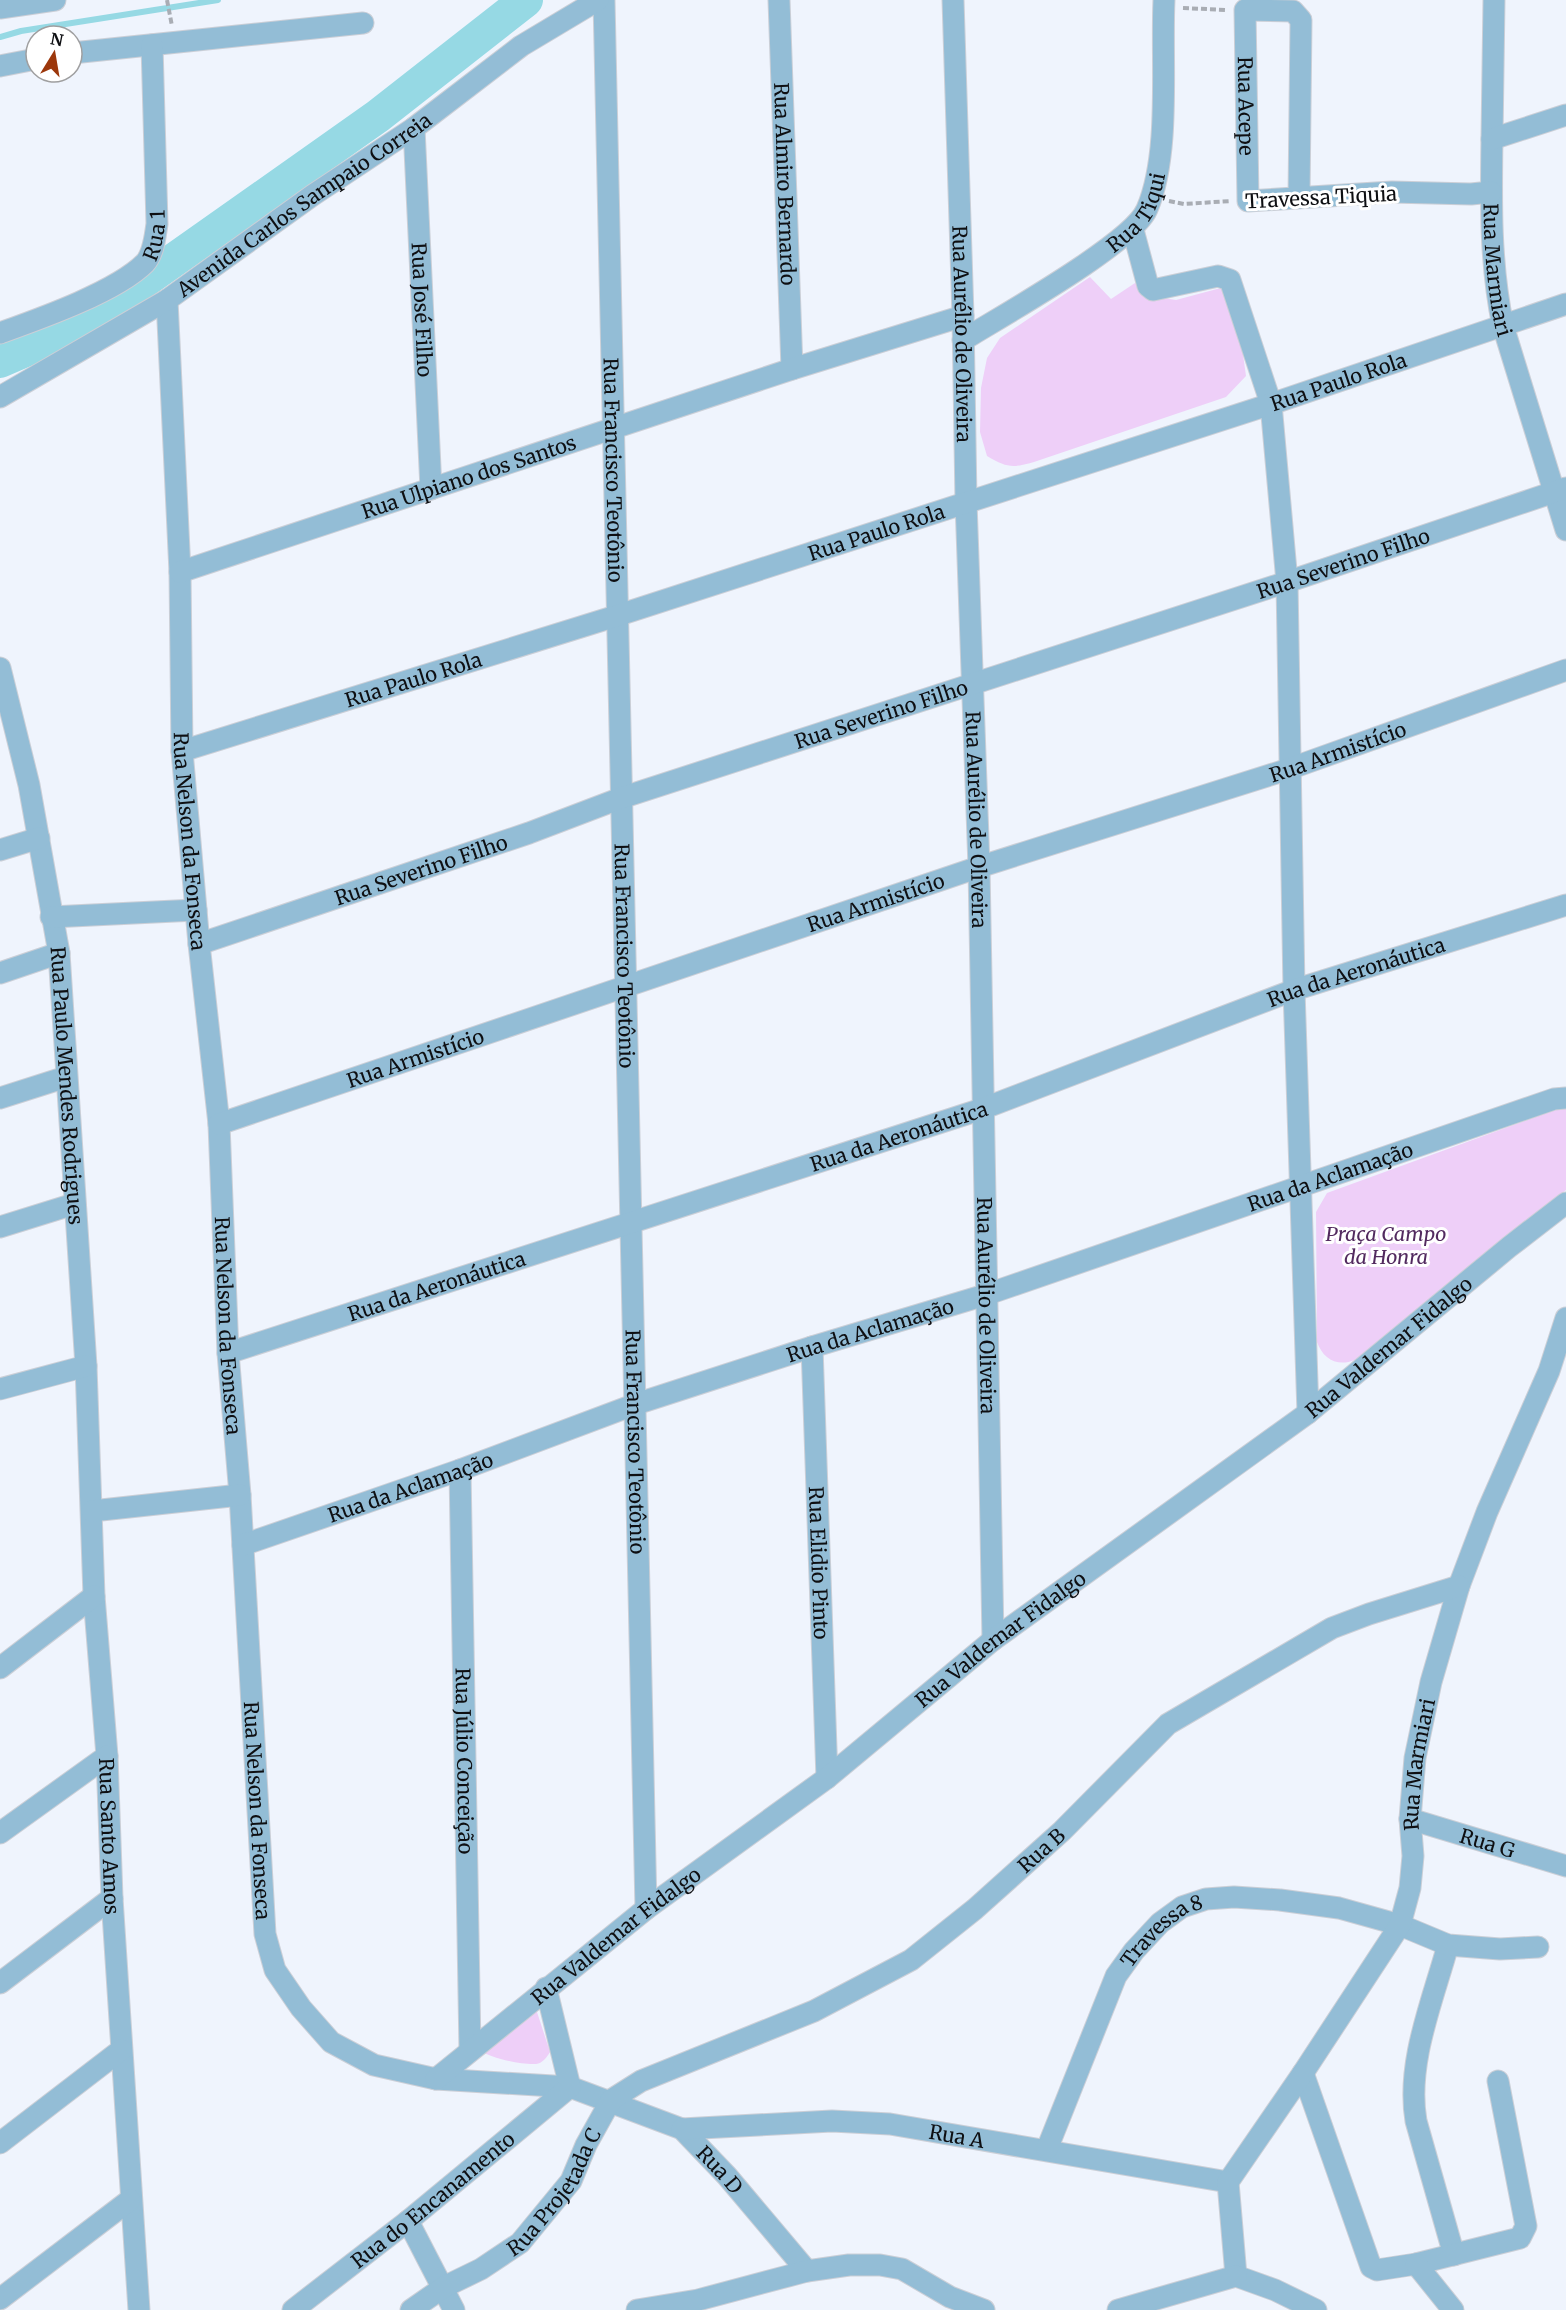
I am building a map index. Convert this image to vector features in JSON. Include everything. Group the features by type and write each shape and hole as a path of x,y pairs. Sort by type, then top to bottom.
{"street":[{"path":"0,9 55,0"},
{"name":"Avenida Carlos Sampaio Correia","path":"0,397 166,300 313,195 414,128 520,46 598,0"},
{"name":"Rua Francisco Teotônio","path":"604,0 646,1909"},
{"name":"Rua Almiro Bernardo","path":"779,0 792,369"},
{"name":"Rua Aurélio de Oliveira","path":"952,0 979,867 993,1640"},
{"name":"Rua Marmiari","path":"1494,0 1491,250 1503,326 1561,490 1566,530"},
{"name":"Rua Tiqui","path":"963,340 1086,263 1133,230 1147,209 1160,148 1164,3"},
{"path":"1245,10 1293,11 1302,23 1299,197"},
{"name":"Rua Acepe","path":"1245,10 1248,201"},
{"path":"84,52 363,22"},
{"name":"Rua 1","path":"0,333 54,313 123,278 146,262 155,243 157,224 152,45"},
{"path":"0,66 24,61"},
{"path":"1492,139 1566,115"},
{"name":"Rua José Filho","path":"414,128 431,489"},
{"name":"Travessa Tiquia","path":"1248,201 1299,197 1491,192"},
{"path":"1133,230 1149,286 1153,290 1218,276 1230,280 1271,404 1287,582 1294,990 1308,1413"},
{"name":"Rua Nelson da Fonseca","path":"166,300 180,572 182,751 199,944 219,1124 228,1353 240,1495 265,1934 275,1970 302,2008 332,2042 374,2065 436,2079 570,2087 611,2100"},
{"name":"Rua Paulo Rola","path":"182,751 616,616 1271,404 1566,304"},
{"name":"Rua Ulpiano dos Santos","path":"180,572 613,431 792,369 963,316"},
{"name":"Rua Severino Filho","path":"199,944 529,833 621,798 1287,582 1561,490"},
{"name":"Rua Paulo Mendes Rodrigues","path":"0,668 6,724 29,785 59,953 86,1365 92,1511"},
{"name":"Rua Armistício","path":"219,1124 979,867 1289,769 1566,670"},
{"path":"0,850 39,838"},
{"name":"Rua da Aeronáutica","path":"228,1353 982,1109 1294,990 1566,905"},
{"path":"51,917 196,910"},
{"path":"0,973 59,953"},
{"path":"0,1098 66,1077"},
{"name":"Rua da Aclamação","path":"243,1545 460,1470 636,1404 812,1347 985,1295 1554,1099 1566,1098"},
{"path":"0,1227 74,1203"},
{"name":"Rua Valdemar Fidalgo","path":"436,2079 646,1909 827,1778 993,1640 1308,1413 1509,1247 1566,1203"},
{"name":"Rua Marmiari","path":"1228,2182 1303,2073 1400,1924 1410,1888 1413,1856 1410,1819 1418,1747 1431,1682 1459,1586 1487,1512 1550,1371 1566,1318"},
{"name":"Rua Elidio Pinto","path":"812,1347 827,1778"},
{"path":"0,1389 86,1365"},
{"name":"Rua Júlio Conceição","path":"460,1470 470,2051"},
{"path":"92,1511 240,1495"},
{"name":"Rua Santo Amos","path":"92,1511 94,1596 107,1756 112,1898 139,2310"},
{"name":"Rua B","path":"611,2100 641,2081 814,2011 911,1960 975,1909 1062,1831 1168,1724 1332,1628 1459,1586"},
{"path":"0,1668 94,1596"},
{"path":"0,1833 107,1756"},
{"name":"Rua G","path":"1410,1819 1566,1866"},
{"path":"0,1983 112,1898"},
{"name":"Travessa 8","path":"1047,2149 1116,1976 1160,1923 1182,1907 1206,1899 1280,1900 1339,1908 1400,1924 1448,1945 1500,1949 1538,1947"},
{"path":"1448,1945 1413,2082 1413,2102 1416,2121 1454,2255"},
{"path":"546,1988 570,2087"},
{"path":"0,2143 121,2050"},
{"path":"1303,2073 1371,2267 1384,2271 1520,2238 1526,2226 1498,2080"},
{"name":"Rua do Encanamento","path":"293,2310 408,2221 570,2087"},
{"name":"Rua D","path":"611,2100 682,2129 728,2176 807,2271"},
{"name":"Rua Projetada C","path":"444,2287 481,2269 520,2243 571,2181 586,2145 611,2100"},
{"name":"Rua A","path":"682,2129 832,2121 867,2122 1047,2149 1228,2182"},
{"path":"1228,2182 1236,2276"},
{"path":"0,2299 130,2200"},
{"path":"408,2221 454,2310"},
{"path":"1416,2264 1454,2310"},
{"path":"637,2310 698,2300 807,2271 849,2265 880,2265 902,2269 950,2297 984,2310"},
{"path":"1118,2310 1236,2276 1275,2290 1316,2310"},
{"path":"411,2310 444,2287"}],"path":[{"path":"167,0 170,16"},
{"path":"1164,3 1245,10"},
{"name":"Travessa Tiquia","path":"1151,198 1184,204 1248,201"}],"green space":[{"path":"1090,277 1111,299 1135,283 1142,295 1176,300 1217,289 1227,289 1241,340 1246,376 1226,397 1034,462 1010,466 994,460 987,456 980,432 981,388 987,358 1000,338"},
{"name":"Praça Campo da Honra","path":"1566,1106 1566,1190 1355,1360 1342,1363 1327,1357 1317,1342 1316,1212 1327,1193"},
{"path":"531,2011 537,2012 550,2052 543,2061 536,2064 515,2062 491,2056 479,2050"}],"waterway":[{"path":"0,37 21,31 218,0"},
{"path":"0,361 37,345 120,298 378,116 526,0"}]}
